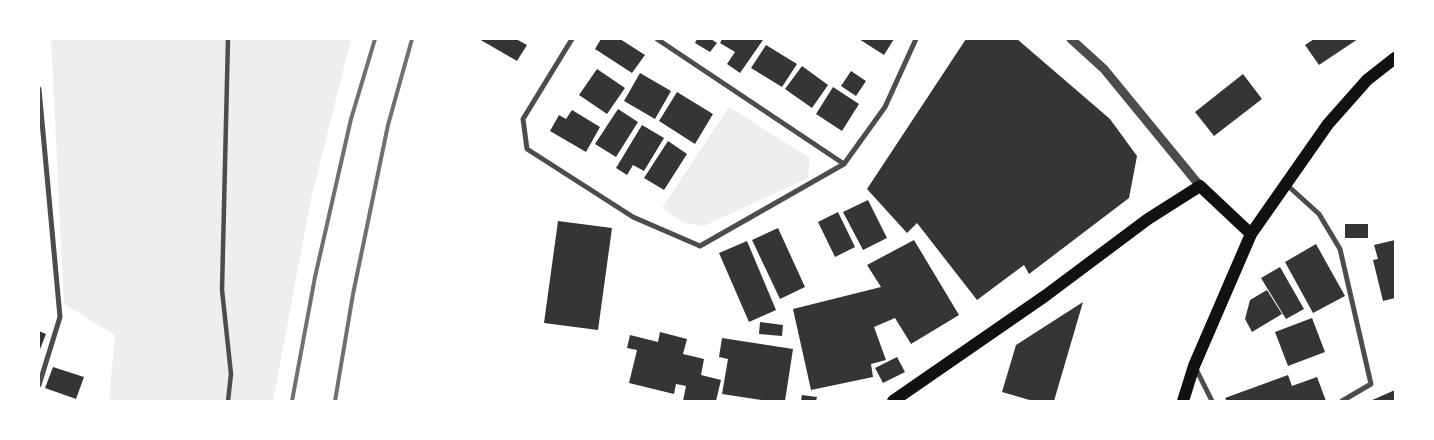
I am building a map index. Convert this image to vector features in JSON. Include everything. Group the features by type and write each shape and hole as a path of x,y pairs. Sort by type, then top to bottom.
{"main road":[{"path":"1183,401 1194,366 1251,234 1328,124 1367,80 1395,58"},
{"path":"893,401 1045,296 1148,219 1200,186 1251,234"}],"street":[{"path":"228,39 222,290 231,374 228,401"},
{"path":"572,39 523,119 527,149 633,217 700,246 844,164 885,107 916,39"},
{"path":"657,39 844,164"},
{"path":"1071,39 1104,69 1200,186"},
{"path":"39,89 60,317 39,385"},
{"path":"1285,183 1319,214 1340,249 1372,384 1342,401"},
{"path":"1194,366 1212,401"}],"shaded area":[{"path":"51,39 351,39 311,199 273,401 109,401 115,335 64,304"},
{"path":"729,107 810,158 808,178 704,226 685,223 662,208"}],"building":[{"path":"479,39 516,39 527,45 517,61"},
{"path":"601,39 620,39 645,55 632,73 595,49"},
{"path":"697,39 711,39 717,43 710,52 695,43"},
{"path":"722,39 763,40 740,73 727,64 735,52 720,43"},
{"path":"859,39 894,39 884,55"},
{"path":"966,39 1017,39 1110,119 1137,156 1129,198 1029,274 1024,265 977,300 917,223 907,233 867,189"},
{"path":"1314,39 1358,39 1319,65 1305,45"},
{"path":"766,45 797,64 782,87 751,68"},
{"path":"802,66 828,85 812,108 785,89"},
{"path":"597,69 625,88 607,114 579,95"},
{"path":"851,71 866,81 856,96 841,86"},
{"path":"640,73 671,91 655,119 624,101"},
{"path":"1243,74 1262,99 1214,136 1195,112"},
{"path":"833,87 859,104 842,131 816,114"},
{"path":"677,92 713,114 695,144 659,121"},
{"path":"618,109 638,122 616,157 595,144"},
{"path":"572,110 600,127 586,152 550,131 559,115 566,119"},
{"path":"642,125 664,138 644,171 633,165 627,175 616,168"},
{"path":"668,141 687,154 664,190 644,178"},
{"path":"868,200 887,238 863,250 843,212"},
{"path":"838,212 855,247 835,257 818,222"},
{"path":"558,221 612,228 598,330 544,323"},
{"path":"1345,224 1368,224 1368,238 1345,238"},
{"path":"778,228 805,287 780,299 752,240"},
{"path":"914,240 959,315 911,344 895,318 874,327 886,360 871,364 873,377 811,390 793,309 881,287 867,265"},
{"path":"1395,240 1395,298 1383,301 1373,260 1378,259 1374,245"},
{"path":"747,241 776,310 749,322 719,253"},
{"path":"1316,244 1345,296 1313,313 1285,262"},
{"path":"1280,267 1304,309 1286,319 1261,278"},
{"path":"1267,290 1282,314 1252,332 1245,319 1250,300"},
{"path":"1083,302 1054,401 1033,401 1002,392 1016,345"},
{"path":"1312,318 1325,352 1288,366 1275,332"},
{"path":"760,322 783,325 782,336 759,334"},
{"path":"39,331 46,334 39,352"},
{"path":"660,332 687,339 683,354 704,359 701,375 721,380 716,401 683,401 686,386 676,384 674,394 629,383 637,350 627,348 630,335 658,342"},
{"path":"722,338 793,349 785,401 768,401 722,394 728,359 719,357"},
{"path":"897,357 905,372 883,383 875,368"},
{"path":"53,367 84,377 76,399 45,388"},
{"path":"1288,375 1292,386 1317,377 1326,401 1227,401 1225,398"},
{"path":"1395,390 1395,401 1370,401"},
{"path":"802,395 817,397 816,401 801,401"}],"railway":[{"path":"292,401 315,277 351,119 375,39"},
{"path":"335,401 353,294 388,125 412,39"}]}
